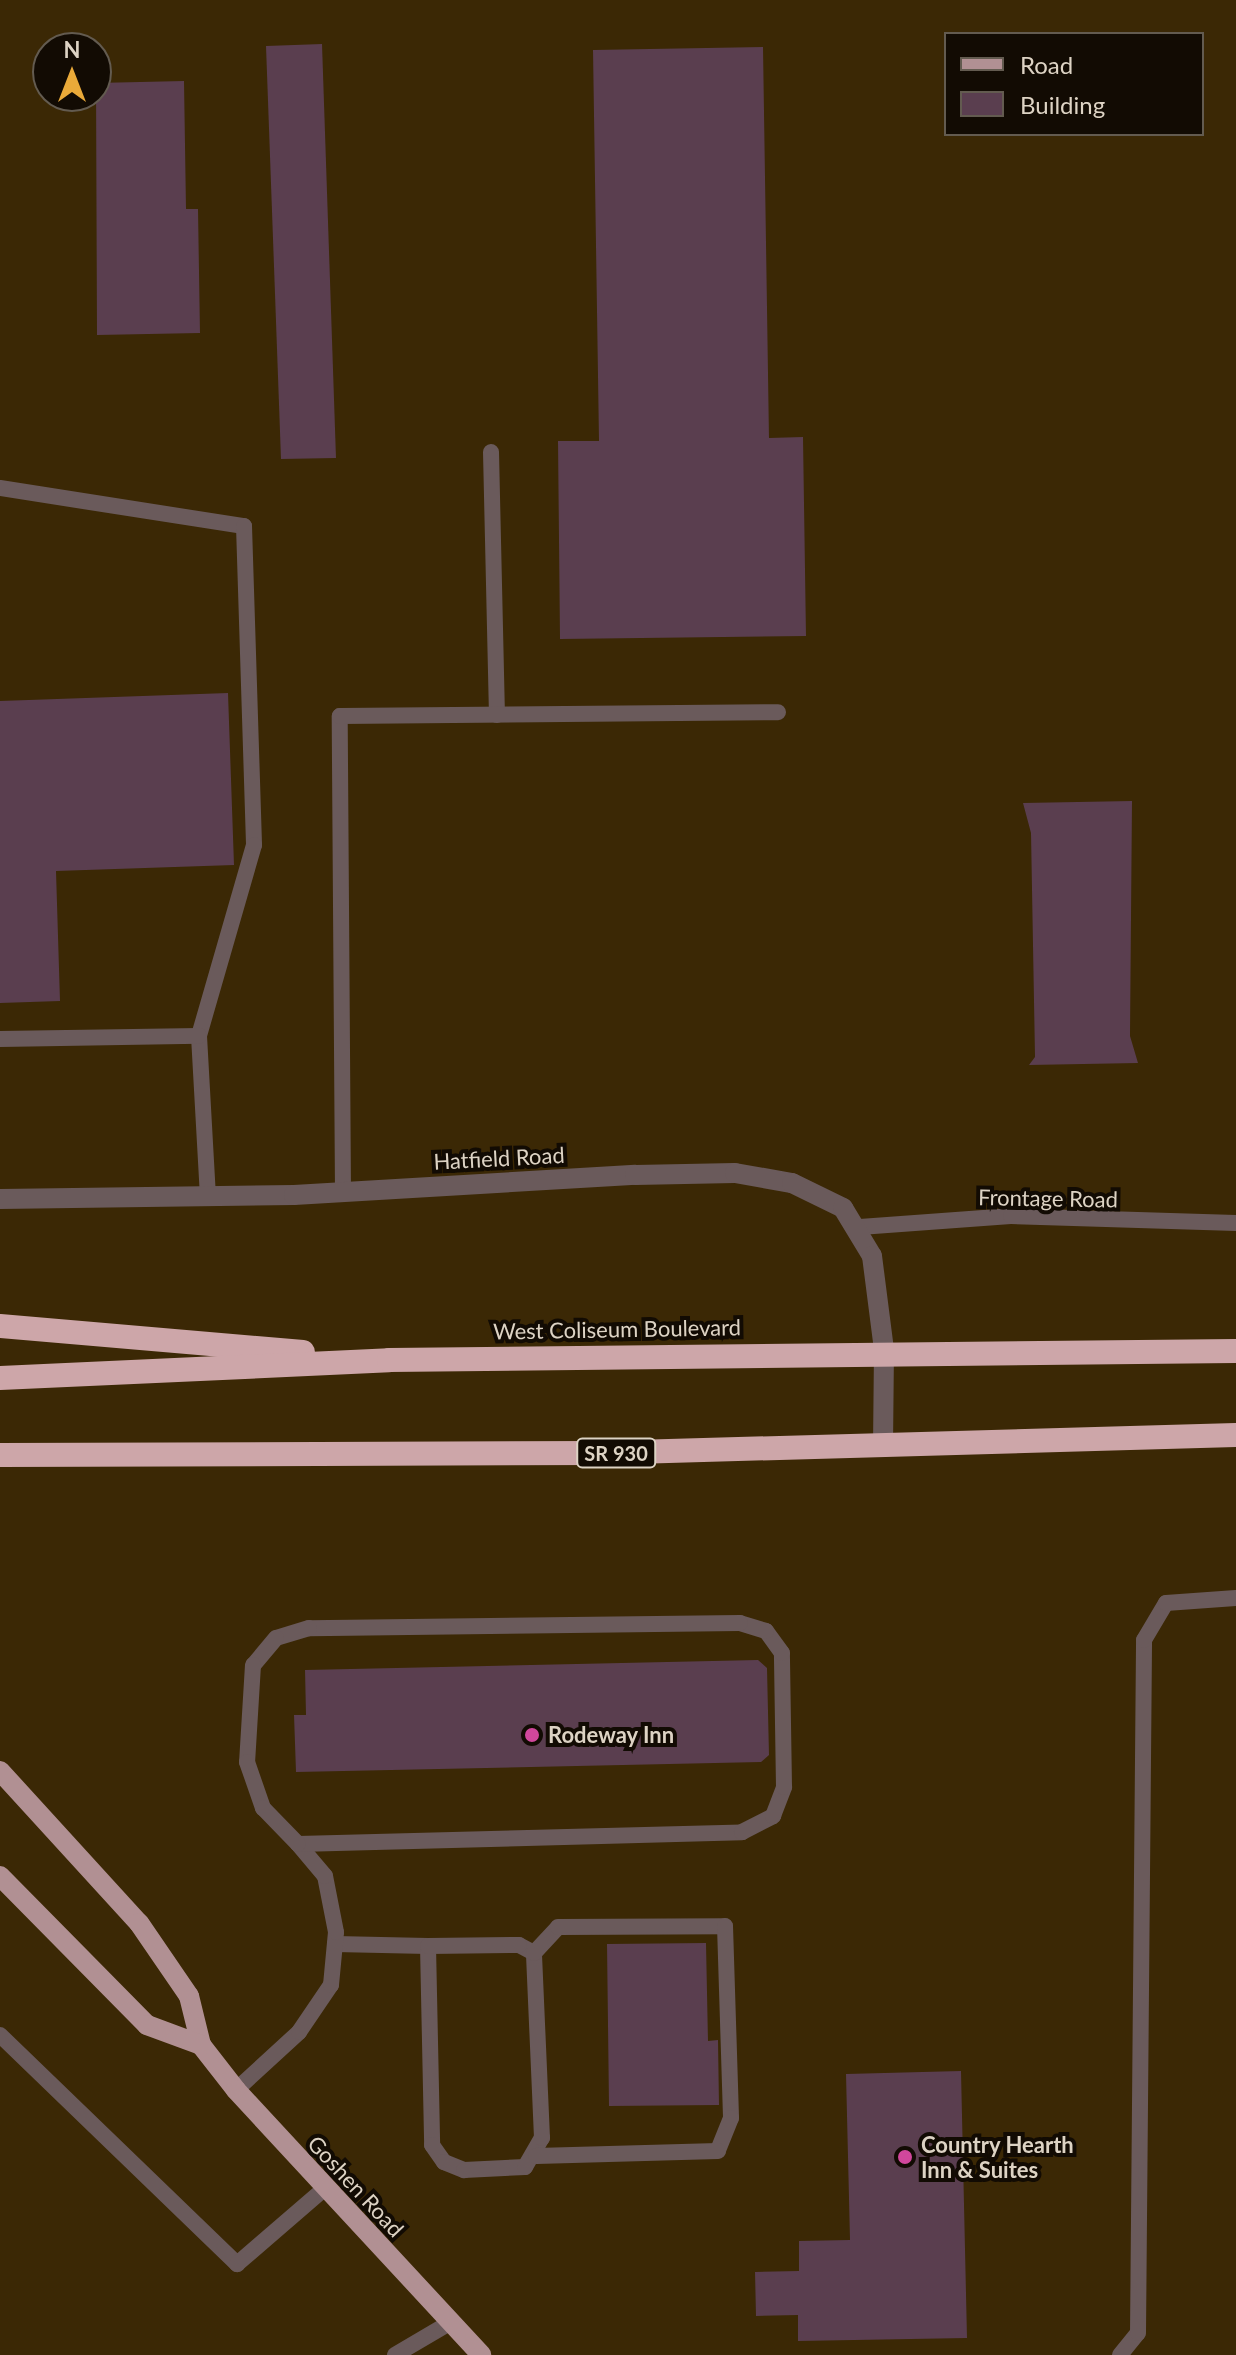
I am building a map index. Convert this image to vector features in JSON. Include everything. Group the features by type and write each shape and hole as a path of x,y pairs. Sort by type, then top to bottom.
{"highway":[{"path":"0,1326 389,1360"},
{"name":"West Coliseum Boulevard","path":"0,1378 389,1360 884,1350 1236,1351"},
{"name":"SR 930","path":"0,1455 883,1445 1236,1435"},
{"path":"0,1472 72,1455"}],"main road":[{"name":"Goshen Road","path":"0,1771 139,1923 189,1996 201,2045 236,2090 481,2355"},
{"path":"0,1876 147,2025 201,2045"}],"street":[{"name":"Hatfield Road","path":"0,1199 343,1192 735,1173 820,1193 860,1227"},
{"path":"860,1227 876,1276 884,1350 883,1445"}],"lane":[{"path":"491,452 497,715"},
{"path":"0,488 244,526 254,845 199,1036 208,1196"},
{"path":"343,1192 340,716 778,712"},
{"path":"0,1039 199,1036"},
{"name":"Frontage Road","path":"860,1227 1011,1216 1236,1223"},
{"path":"1120,2355 1138,2333 1144,1640 1166,1603 1236,1598"},
{"path":"236,2090 299,2032 323,1997 335,1944 325,1876 263,1808 247,1762 253,1665 276,1638 309,1628 740,1623 766,1631 782,1653 784,1787 773,1816 742,1832 298,1844"},
{"path":"428,1946 432,2145 444,2162 464,2170 525,2167 536,2156 542,2138 534,1953 558,1927 725,1926 731,2118 718,2151 536,2156"},
{"path":"335,1944 519,1945 534,1953"},
{"path":"0,2035 237,2264 325,2188"},
{"path":"395,2355 451,2322"}],"shaded area":[{"path":"0,0 1236,0 1236,2355 0,2355"}],"building":[{"path":"322,44 336,458 281,459 266,46"},
{"path":"763,47 769,438 803,437 806,636 560,639 558,441 599,441 593,50"},
{"path":"184,81 186,209 198,209 200,333 97,335 96,112 112,112 112,83"},
{"path":"228,693 234,865 56,871 60,1001 0,1003 0,701"},
{"path":"1132,801 1130,1036 1138,1063 1029,1065 1035,1057 1031,833 1023,803"},
{"name":"Rodeway Inn","path":"758,1660 767,1668 769,1755 761,1762 296,1772 294,1715 306,1715 305,1670"},
{"path":"706,1943 708,2041 718,2040 719,2105 609,2106 607,1944"},
{"name":"Country Hearth Inn & Suites","path":"961,2071 967,2338 798,2341 798,2315 756,2316 755,2272 799,2271 799,2241 850,2240 846,2074"}],"place":[{"name":"Rodeway Inn","path":"532,1735"},
{"name":"Country Hearth Inn & Suites","path":"905,2157"}]}
